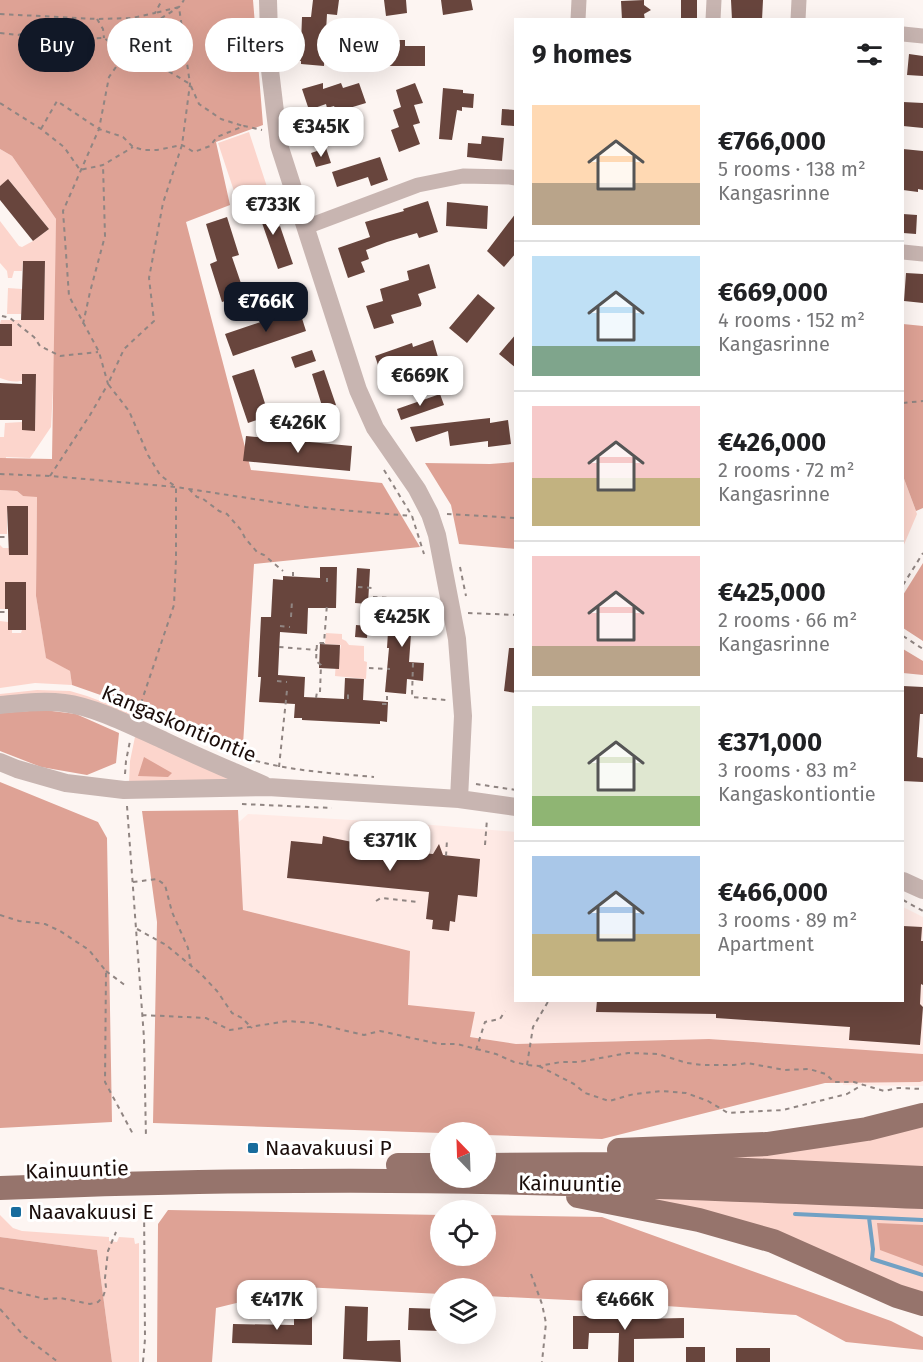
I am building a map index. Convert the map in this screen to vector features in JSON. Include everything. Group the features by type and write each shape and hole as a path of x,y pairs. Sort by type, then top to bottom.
{"highway":[{"path":"514,1174 594,1152 766,1144 867,1129 923,1116"},
{"name":"Kainuuntie","path":"0,1188 514,1174 618,1164 923,1178"},
{"name":"Kainuuntie","path":"0,1173 252,1166 430,1165"},
{"name":"Kainuuntie","path":"496,1169 514,1174 622,1185 923,1197"},
{"path":"514,1174 773,1241 897,1296 923,1304"}],"street":[{"path":"268,0 270,70 279,145 358,390 375,428 417,489 421,515 437,535 457,639 463,717 459,791"},
{"path":"578,18 579,0"},
{"path":"713,18 714,0"},
{"path":"798,18 799,0"},
{"path":"904,34 923,36"},
{"path":"306,227 418,185 463,176 514,178"},
{"path":"904,252 923,254"},
{"name":"Kangaskontiontie","path":"0,705 44,702 79,706 135,726 268,787"},
{"name":"Kangaskontiontie","path":"0,762 66,783 124,790 268,787 459,791 514,806"},
{"path":"904,881 923,890"}],"path":[{"path":"155,13 162,0"},
{"path":"162,18 179,7 184,0"},
{"path":"0,14 97,19 132,18 179,7"},
{"path":"50,476 90,415 108,384 124,349 154,321 149,278 163,203 182,145 190,84 179,7"},
{"path":"97,19 103,29 104,38"},
{"path":"0,33 18,35 36,29 79,39 104,38 107,40"},
{"path":"112,72 109,77 99,129 63,211 69,296 99,351 108,384 129,411 148,455 160,475 176,487"},
{"path":"170,72 190,84 199,104 221,119 278,133"},
{"path":"42,129 57,101 99,129 123,137 133,147 144,150 182,145 194,152 210,146 217,137 244,126"},
{"path":"0,103 42,129 64,147 80,170"},
{"path":"80,170 103,165 133,147"},
{"path":"83,324 105,236 103,165"},
{"path":"2,316 10,318 34,337 40,346 60,356 99,351"},
{"path":"904,403 923,401"},
{"path":"0,474 176,487 306,507 421,515 514,518"},
{"path":"146,1138 142,1015 127,803 124,790 126,761 138,712 174,605 176,487"},
{"path":"189,489 197,497 227,514 257,552 283,571"},
{"path":"421,515 425,559"},
{"path":"0,537 9,537"},
{"path":"904,583 923,553"},
{"path":"460,567 467,604"},
{"path":"358,587 373,588"},
{"path":"373,597 435,600"},
{"path":"411,599 411,604"},
{"path":"412,614 414,614 416,599"},
{"path":"291,617 292,601"},
{"path":"316,698 321,665 316,661 316,650 317,642 324,643 327,604"},
{"path":"0,612 8,612"},
{"path":"468,613 514,615"},
{"path":"280,627 290,627"},
{"path":"371,632 390,634"},
{"path":"904,637 923,649"},
{"path":"279,646 316,650"},
{"path":"413,663 412,698 446,700"},
{"path":"369,668 390,669"},
{"path":"277,681 287,682"},
{"path":"279,767 287,690"},
{"path":"348,694 348,699"},
{"path":"382,704 387,704 387,696"},
{"path":"181,730 246,758 279,767 376,777"},
{"path":"459,791 514,790"},
{"path":"446,856 447,840"},
{"path":"133,882 157,879 165,885 172,912 188,948 190,966"},
{"path":"376,901 381,898 418,902"},
{"path":"904,901 923,911"},
{"path":"0,915 19,921 45,924 60,931 90,950 106,971 126,986"},
{"path":"136,928 166,945 217,991 232,1013 242,1018 252,1028"},
{"path":"106,971 105,1082 134,1136"},
{"path":"527,1065 533,1027 548,1002"},
{"path":"476,1050 485,1022 500,1019 505,1011"},
{"path":"142,1015 206,1018 230,1030 288,1021 313,1023 363,1035 380,1031 439,1044 457,1044 527,1065 579,1062 628,1053 658,1054 702,1065 747,1063 784,1070 809,1069 826,1074 834,1082 854,1082 884,1091 898,1088 923,1089"},
{"path":"539,1066 574,1084 585,1093 609,1101 634,1094 662,1091 686,1093 708,1101 728,1113 783,1110 847,1094 863,1085"},
{"path":"143,1362 146,1339 144,1199"},
{"path":"0,1288 45,1299 60,1298 90,1304 98,1302 103,1297 106,1288 108,1251 117,1232"},
{"path":"531,1274 546,1323 542,1362"},
{"path":"0,1309 24,1336 58,1362"}],"shaded area":[{"path":"0,0 253,0 254,18 205,18 205,72 259,72 263,125 216,142 230,205 186,222 251,470 382,483 420,547 254,564 243,745 72,685 70,671 46,658 36,596 37,497 23,496 17,491 0,490 0,458 52,459 56,219 12,156 0,149"},
{"path":"249,132 271,199 240,209 218,143"},
{"path":"0,149 12,156 56,219 55,353 51,427 30,458 6,457 5,472 0,472 0,437 4,437 5,423 22,422 22,430 35,430 36,375 18,381 0,378 0,346 12,346 12,324 0,324 1,320 44,320 45,262 23,261 22,271 14,271 12,278 8,278 7,271 0,263 0,221 22,247 49,229 9,180 0,186"},
{"path":"8,288 22,289 21,314 7,314"},
{"path":"904,324 923,326 923,508 916,511 904,479"},
{"path":"514,462 514,549 459,544 451,505 425,463"},
{"path":"904,479 917,514 904,545"},
{"path":"0,490 17,491 23,496 37,496 36,596 46,657 70,671 72,685 35,683 0,688 0,621 8,622 8,630 12,630 12,633 21,633 22,630 26,630 26,582 5,609 0,609 0,545 3,548 9,548 9,555 28,554 28,506 7,506 7,534 0,534"},
{"path":"923,563 923,641 904,629 904,593"},
{"path":"326,633 342,634 342,639 349,645 364,646 364,661 367,662 366,679 335,676 336,660 341,645 325,644"},
{"path":"904,650 923,661 923,675 904,673"},
{"path":"37,690 70,691 132,713 133,716 131,722 0,700 0,694"},
{"path":"44,710 76,714 119,733 116,763 87,775 41,767 0,751 0,713"},
{"path":"136,732 250,783 129,783 130,761"},
{"path":"144,757 172,773 168,777 138,776"},
{"path":"0,782 98,822 107,838 112,1122 0,1128"},
{"path":"238,810 243,910 410,951 408,1005 475,1012 470,1037 516,1044 709,1039 923,1054 923,1081 825,1083 602,1139 496,1135 496,1122 430,1122 430,1133 153,1123 157,922 142,811"},
{"path":"248,814 514,832 514,1002 904,1002 904,908 923,917 923,1086 843,1085 845,1048 709,1039 516,1044 469,1037 475,1012 408,1006 410,951 243,910 239,822"},
{"path":"923,1121 923,1169 694,1160"},
{"path":"617,1195 923,1206 923,1300"},
{"path":"168,1210 430,1215 430,1266 496,1266 496,1215 602,1217 891,1321 923,1337 923,1350 846,1342 796,1315 496,1296 496,1278 430,1278 430,1293 303,1287 216,1308 212,1362 157,1362 158,1224"},
{"path":"0,1215 13,1228 22,1231 109,1237 109,1241 117,1242 119,1237 134,1238 135,1244 139,1243 139,1362 112,1362 97,1250 0,1237"},
{"path":"877,1223 923,1225 923,1266 880,1250"},
{"path":"0,1237 97,1250 112,1362 0,1362"}],"building":[{"path":"313,0 339,0 337,15 327,14 327,18 317,18 317,65 305,64 305,18 302,17 311,17"},
{"path":"384,0 406,0 407,13 386,16"},
{"path":"441,0 471,0 473,10 443,15"},
{"path":"644,0 644,5 651,10 644,14 645,18 622,18 621,1"},
{"path":"681,0 697,0 697,18 681,18"},
{"path":"731,0 763,0 762,18 732,18"},
{"path":"400,40 405,40 405,46 425,46 425,66 400,66"},
{"path":"909,54 923,56 923,76 907,75"},
{"path":"323,83 323,89 341,83 343,88 359,83 366,103 336,110 334,106 327,108 326,104 309,110 302,89"},
{"path":"415,83 423,103 414,105 420,123 413,125 420,144 399,152 391,130 399,127 393,110 401,107 396,90"},
{"path":"443,88 463,90 463,93 474,94 473,108 462,107 462,111 457,110 452,140 439,139"},
{"path":"904,102 923,103 923,128 904,126"},
{"path":"502,109 514,110 514,126 501,125"},
{"path":"482,136 504,138 502,161 467,157 468,143 481,144"},
{"path":"326,148 331,163 316,167 311,153"},
{"path":"904,149 923,151 923,190 918,189 918,192 904,190"},
{"path":"380,157 388,180 371,186 368,177 337,187 332,172"},
{"path":"8,179 49,229 33,241 0,200 0,186"},
{"path":"428,201 438,232 419,238 417,233 366,250 369,259 361,262 365,272 348,278 338,248 370,237 365,222 404,211 403,209"},
{"path":"447,202 488,206 487,229 446,226"},
{"path":"269,205 276,228 280,226 293,264 278,269 261,220 252,223 249,211"},
{"path":"904,214 917,215 916,234 904,233"},
{"path":"514,216 514,255 504,267 487,251"},
{"path":"227,217 239,255 232,257 245,295 222,302 210,264 217,261 206,224"},
{"path":"23,261 45,261 44,320 21,320"},
{"path":"429,264 436,288 418,294 422,305 391,315 394,323 374,329 366,306 383,301 380,289 409,280 407,271"},
{"path":"906,273 923,274 923,303 904,301"},
{"path":"478,294 495,308 467,343 449,328"},
{"path":"299,309 306,331 233,356 225,334"},
{"path":"0,324 12,324 12,346 0,346"},
{"path":"514,336 514,366 499,354"},
{"path":"433,340 440,364 418,371 417,365 382,377 375,356 412,343 413,347"},
{"path":"312,350 316,361 295,368 291,357"},
{"path":"254,369 269,416 248,423 232,376"},
{"path":"324,370 336,405 323,409 312,374"},
{"path":"22,374 36,374 35,431 22,430 22,420 0,420 0,383 22,384"},
{"path":"440,394 444,405 401,420 397,409"},
{"path":"490,418 490,423 508,420 511,444 488,447 488,441 450,446 448,431 416,442 410,427"},
{"path":"246,436 352,446 350,471 243,461"},
{"path":"7,506 28,506 28,555 9,555"},
{"path":"320,567 337,567 336,608 308,608 307,634 280,632 278,675 305,677 304,697 344,699 345,678 364,679 363,700 388,702 387,722 380,721 380,724 302,720 302,718 294,718 295,704 259,702 261,617 271,617 273,579 283,580 283,576 320,578"},
{"path":"357,568 370,569 368,604 355,603"},
{"path":"5,582 26,582 26,630 8,630"},
{"path":"393,603 413,605 412,610 424,611 423,621 412,620 409,662 424,663 423,681 407,679 406,694 385,692 389,648 387,648 387,632 389,605"},
{"path":"356,625 368,626 367,638 355,637"},
{"path":"320,644 340,645 339,669 319,668"},
{"path":"509,648 514,648 514,693 504,691"},
{"path":"904,686 923,687 923,714 920,714 917,757 923,758 923,782 904,781"},
{"path":"323,836 396,851 398,847 404,845 409,852 433,854 439,844 443,855 480,859 477,897 458,895 455,922 450,921 449,931 432,929 433,920 426,919 429,892 287,878 291,841 322,844"},
{"path":"904,926 922,927 923,985 921,984 920,1004 923,1007 920,1045 849,1040 850,1027 716,1018 716,1014 596,1012 597,1002 904,1002"},
{"path":"345,1306 368,1307 367,1341 400,1340 401,1362 343,1359"},
{"path":"294,1308 312,1309 312,1345 232,1343 233,1324 294,1325"},
{"path":"409,1308 430,1309 430,1331 408,1330"},
{"path":"573,1316 635,1316 635,1319 684,1318 684,1338 634,1339 634,1362 618,1362 619,1333 589,1333 588,1349 573,1349"},
{"path":"686,1347 705,1347 705,1362 686,1362"},
{"path":"736,1348 770,1348 770,1362 736,1362"}],"waterway":[{"path":"795,1214 923,1220"},
{"path":"869,1218 872,1259 923,1275"}],"place":[{"name":"Naavakuusi P","path":"253,1148"},
{"name":"Naavakuusi E","path":"16,1212"}]}
